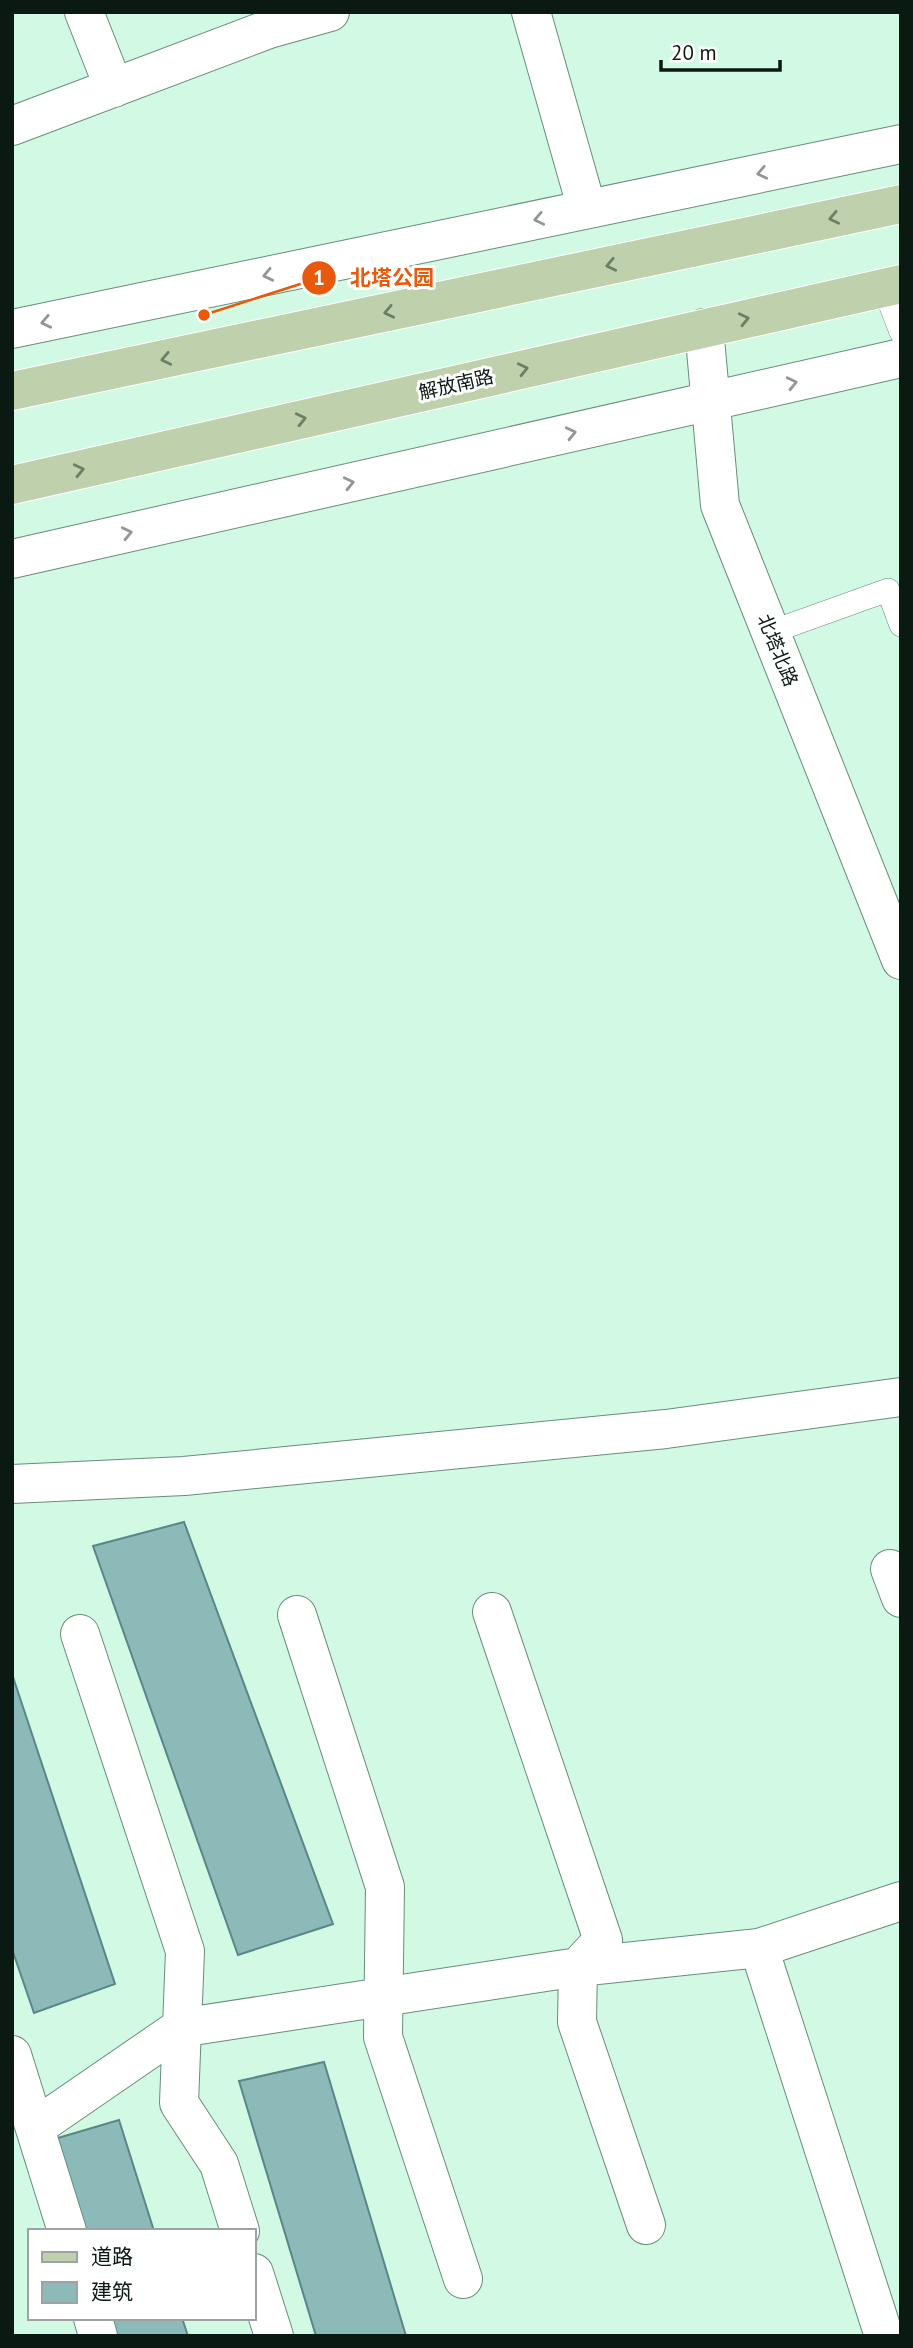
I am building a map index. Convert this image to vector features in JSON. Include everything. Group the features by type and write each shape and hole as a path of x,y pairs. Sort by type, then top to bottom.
{"main road":[{"path":"12,391 901,204"},
{"name":"解放南路","path":"12,485 892,286"}],"street":[{"path":"84,12 114,88"},
{"path":"12,126 114,88 266,21 330,12"},
{"path":"531,12 587,209"},
{"path":"12,328 901,144"},
{"name":"北塔北路","path":"704,328 720,505 901,960"},
{"path":"12,559 901,358"},
{"path":"12,1484 184,1476 652,1431 901,1397"},
{"path":"492,1612 603,1940 578,1967 577,2022 646,2225"},
{"path":"297,1615 385,1887 383,2037 463,2279"},
{"path":"80,1634 185,1951 179,2103 219,2164 239,2229"},
{"path":"36,2127 180,2028 578,1967 759,1948 901,1901"},
{"path":"759,1948 884,2336"},
{"path":"12,2055 66,2229"},
{"path":"256,2279 274,2336"}],"lane":[{"path":"892,286 901,332"},
{"path":"771,632 888,590 901,625"}],"building":[{"path":"184,1522 333,1924 238,1955 93,1546"},
{"path":"12,1674 115,1984 34,2013 12,1949"},
{"path":"324,2062 406,2336 316,2336 239,2081"},
{"path":"119,2120 153,2229 68,2229 41,2143"},
{"path":"99,2320 183,2320 188,2336 103,2336"}],"place":[{"name":"北塔公园","path":"204,315"}]}
